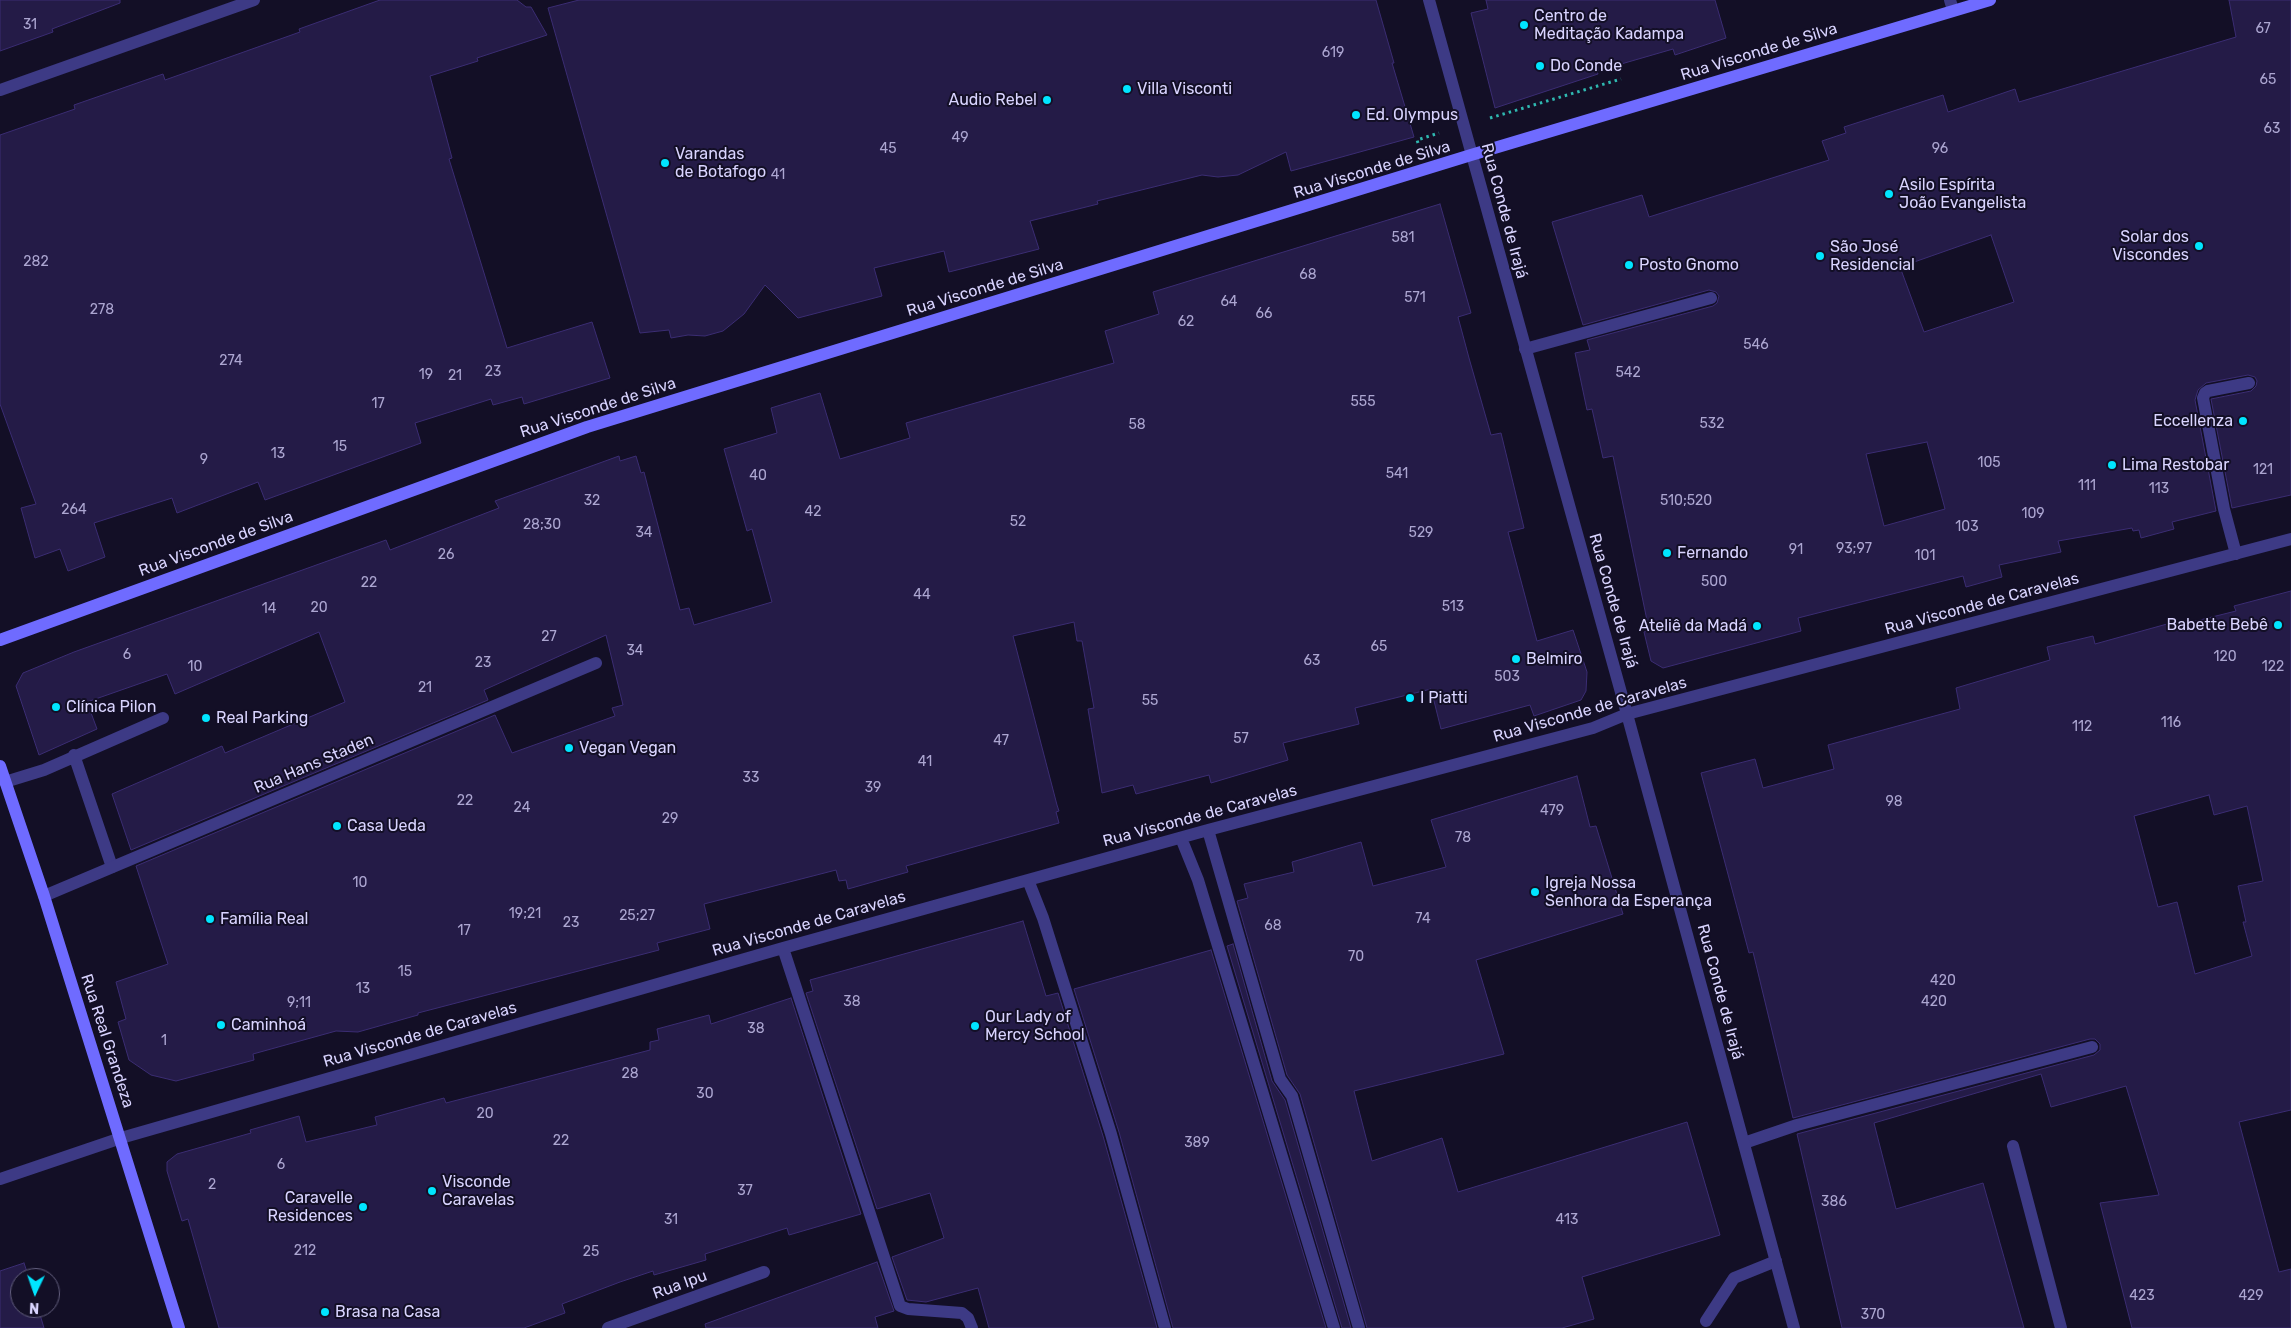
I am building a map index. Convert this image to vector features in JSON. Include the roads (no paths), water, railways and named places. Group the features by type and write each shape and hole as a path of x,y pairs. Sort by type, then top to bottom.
{"main road":[{"name":"Rua Visconde de Silva","path":"0,640 587,427 1952,5 1990,0"},
{"name":"Rua Real Grandeza","path":"0,766 44,896 179,1328"}],"street":[{"path":"0,90 254,0"},
{"name":"Rua Conde de Irajá","path":"1429,0 1627,714 1794,1328"},
{"path":"1525,349 1712,298"},
{"path":"2236,554 2224,509 2202,398 2208,391 2249,383"},
{"name":"Rua Visconde de Caravelas","path":"0,1179 121,1138 783,948 1208,830 1593,728 1627,714 2291,539"},
{"name":"Rua Hans Staden","path":"44,896 596,663"},
{"path":"5,782 44,770 163,718"},
{"path":"74,756 112,867"},
{"path":"1208,830 1280,1078 1292,1096 1359,1328"},
{"path":"1181,838 1198,880 1334,1328"},
{"path":"1028,880 1043,918 1111,1134 1165,1328"},
{"path":"783,948 900,1306 908,1309 962,1313 968,1318 972,1328"},
{"path":"1744,1143 1796,1125 2092,1047"},
{"path":"2013,1146 2061,1328"},
{"path":"1706,1320 1734,1278 1776,1261"},
{"name":"Rua Ipu","path":"608,1328 764,1272"}],"place":[{"name":"Centro de Meditação Kadampa","path":"1524,25"},
{"name":"Do Conde","path":"1540,66"},
{"name":"Villa Visconti","path":"1127,89"},
{"name":"Audio Rebel","path":"1047,100"},
{"name":"Ed. Olympus","path":"1356,115"},
{"name":"Varandas de Botafogo","path":"665,163"},
{"name":"Asilo Espírita João Evangelista","path":"1889,194"},
{"name":"Solar dos Viscondes","path":"2199,246"},
{"name":"São José Residencial","path":"1820,256"},
{"name":"Posto Gnomo","path":"1629,265"},
{"name":"Eccellenza","path":"2243,421"},
{"name":"Lima Restobar","path":"2112,465"},
{"name":"Fernando","path":"1667,553"},
{"name":"Babette Bebê","path":"2278,625"},
{"name":"Ateliê da Madá","path":"1757,626"},
{"name":"Belmiro","path":"1516,659"},
{"name":"I Piatti","path":"1410,698"},
{"name":"Clínica Pilon","path":"56,707"},
{"name":"Real Parking","path":"206,718"},
{"name":"Vegan Vegan","path":"569,748"},
{"name":"Casa Ueda","path":"337,826"},
{"name":"Igreja Nossa Senhora da Esperança","path":"1535,892"},
{"name":"Família Real","path":"210,919"},
{"name":"Caminhoá","path":"221,1025"},
{"name":"Our Lady of Mercy School","path":"975,1026"},
{"name":"Visconde Caravelas","path":"432,1191"},
{"name":"Caravelle Residences","path":"363,1207"},
{"name":"Brasa na Casa","path":"325,1312"}]}
